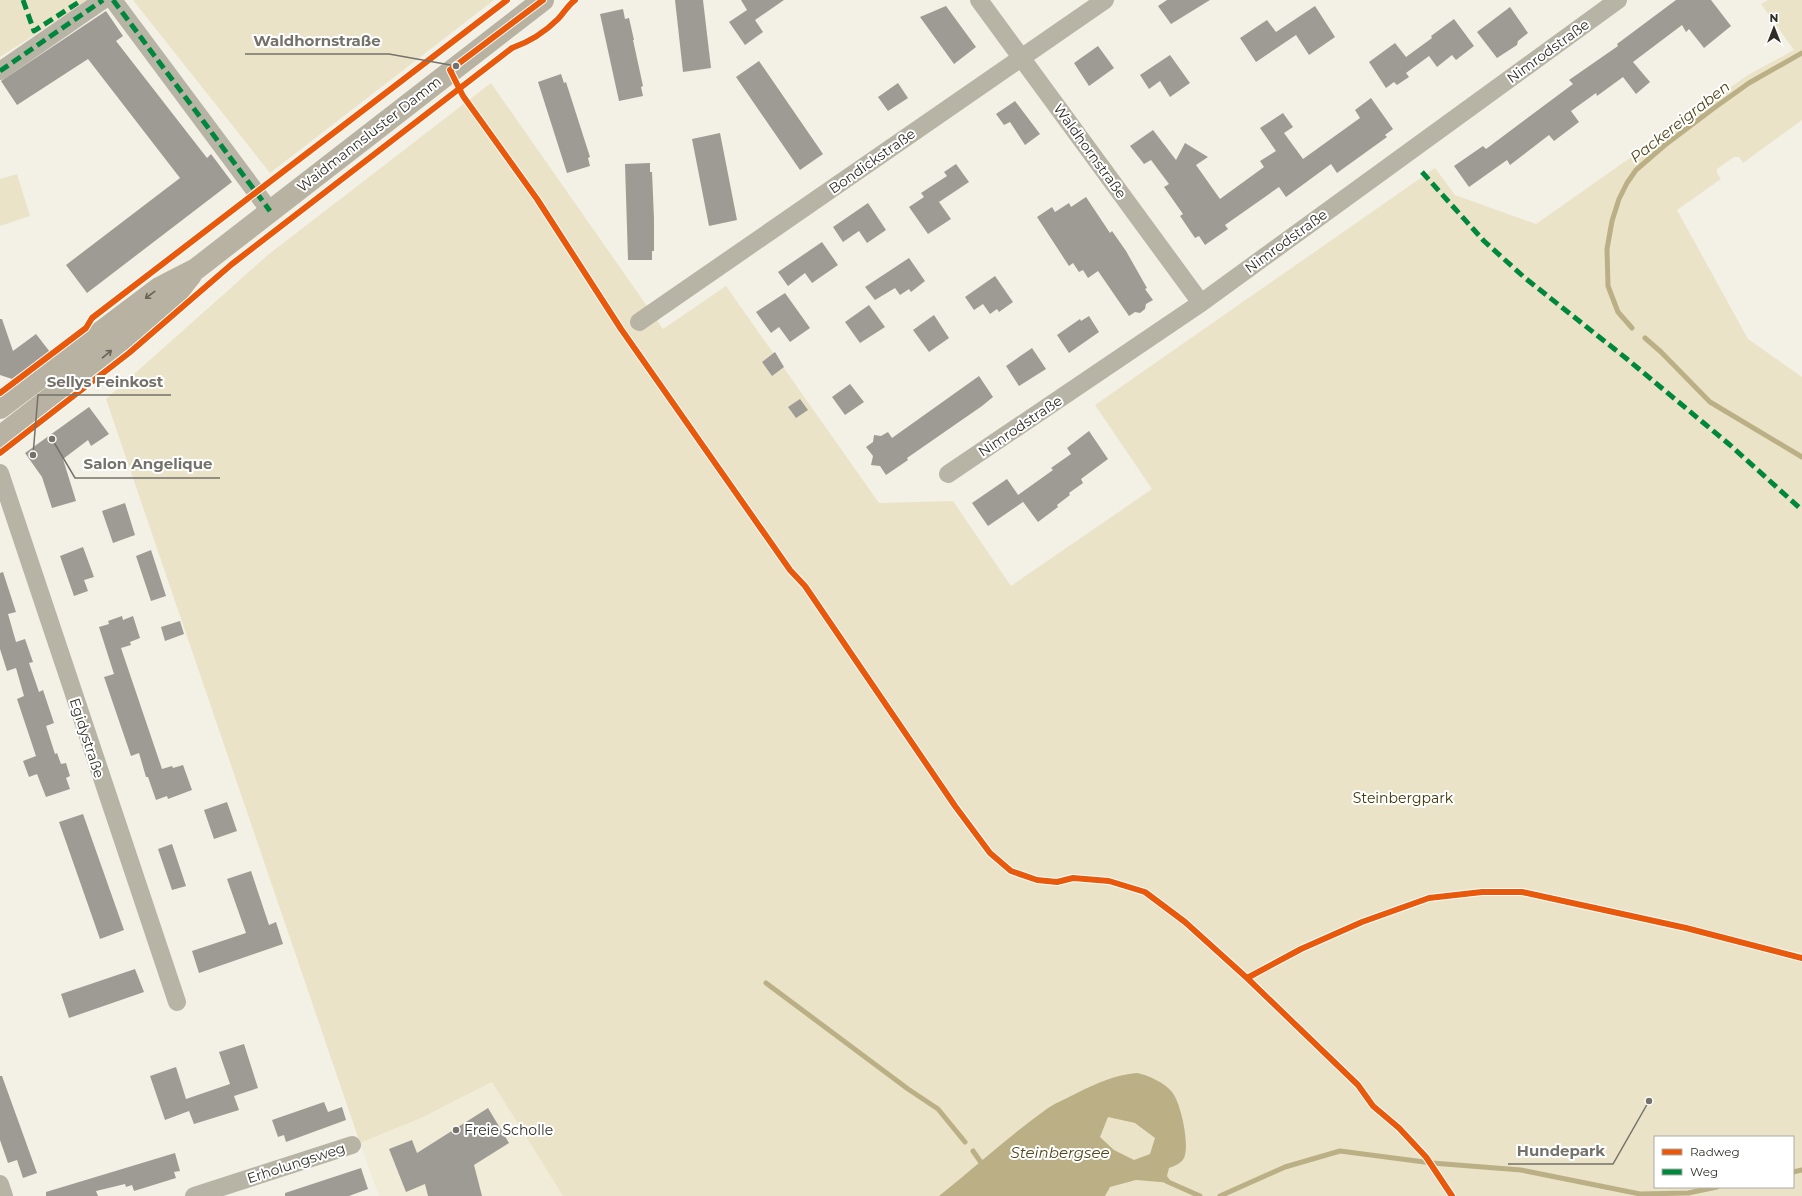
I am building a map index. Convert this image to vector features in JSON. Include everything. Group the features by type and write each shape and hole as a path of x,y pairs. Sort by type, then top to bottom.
{"main road":[{"name":"Waidmannsluster Damm","path":"0,408 160,288 196,269 543,0"},
{"name":"Waidmannsluster Damm","path":"0,437 93,366 173,298 196,269"}],"street":[{"path":"0,71 103,0"},
{"path":"113,0 270,211"},
{"name":"Waldhornstraße","path":"979,0 1201,302"},
{"name":"Bondickstraße","path":"639,322 1105,0"},
{"name":"Nimrodstraße","path":"948,474 1201,302 1618,0"},
{"name":"Egidystraße","path":"0,473 177,1002"},
{"name":"Erholungsweg","path":"194,1196 235,1190 352,1145"},
{"path":"0,1184 4,1196"}],"shaded area":[{"name":"Freie Scholle","path":"492,1082 563,1196 379,1196 360,1143 421,1118"}],"green space":[{"path":"0,0 89,0 0,57"},
{"path":"133,0 494,0 270,173"},
{"name":"Steinbergpark","path":"1768,0 1802,0 1802,120 1743,163 1739,157 1734,157 1717,169 1717,173 1721,179 1677,210 1748,339 1802,377 1802,1196 563,1196 492,1082 421,1118 360,1143 106,399 269,254 491,83 663,329 726,286 879,503 953,501 1011,586 1152,489 1095,405 1435,168 1455,195 1536,224 1748,75 1794,50 1761,4"},
{"path":"17,174 30,216 0,226 0,179"}],"water":[{"name":"Steinbergsee","path":"1129,1074 1141,1074 1161,1083 1172,1092 1179,1105 1184,1124 1186,1152 1181,1162 1169,1168 1167,1176 1172,1183 1136,1180 1110,1187 1105,1196 939,1196 1006,1140 1048,1108 1084,1089","holes":["1108,1117 1135,1123 1155,1138 1150,1154 1134,1160 1114,1150 1100,1137"]}],"building":[{"path":"675,0 703,0 711,68 683,72"},
{"path":"741,0 784,0 755,20 763,32 745,45 729,22 747,10"},
{"path":"1167,0 1210,0 1171,24 1158,6"},
{"path":"1676,0 1711,0 1731,26 1704,48 1689,29 1686,32 1682,25 1633,62 1650,82 1636,94 1623,77 1597,96 1596,93 1571,111 1579,122 1554,141 1549,135 1510,165 1507,160 1469,187 1454,166 1483,146 1486,149 1573,84 1569,80 1618,46 1617,44"},
{"path":"946,6 976,47 954,64 920,17"},
{"path":"1315,6 1335,37 1309,55 1296,35 1256,62 1240,38 1267,20 1276,32"},
{"path":"1510,7 1528,33 1518,41 1517,45 1497,58 1477,32"},
{"path":"623,9 625,19 629,18 643,86 641,87 643,96 619,101 600,14"},
{"path":"106,11 123,36 116,41 207,158 211,154 232,182 87,293 66,265 180,178 88,59 17,105 1,81"},
{"path":"1454,19 1474,46 1456,60 1452,55 1437,67 1429,56 1406,73 1409,77 1397,85 1394,82 1386,88 1369,62 1395,43 1406,57 1432,38 1431,36"},
{"path":"1098,46 1114,68 1089,86 1074,63"},
{"path":"1170,55 1190,83 1170,97 1160,81 1149,89 1140,75"},
{"path":"759,61 823,154 800,170 736,77"},
{"path":"561,74 564,83 566,82 590,157 588,158 590,166 567,173 538,82"},
{"path":"898,83 908,98 888,111 878,97"},
{"path":"1371,98 1393,129 1385,135 1387,137 1337,173 1331,164 1286,197 1279,187 1225,225 1228,229 1205,245 1199,236 1195,238 1180,216 1183,214 1164,187 1169,184 1151,160 1144,164 1130,146 1153,130 1176,160 1185,143 1208,157 1196,165 1220,199 1264,167 1260,161 1276,151 1260,128 1283,113 1293,127 1284,133 1303,159 1360,118 1355,110"},
{"path":"1015,101 1040,134 1025,145 1010,122 1004,125 996,114"},
{"path":"720,133 737,220 709,226 692,139"},
{"path":"650,163 650,172 652,172 654,219 654,251 652,251 652,260 628,260 625,164"},
{"path":"956,164 969,182 939,202 951,219 928,234 909,207 924,197 921,193 947,176 944,172"},
{"path":"1086,197 1110,233 1112,231 1126,251 1147,288 1145,289 1153,300 1146,304 1145,309 1140,313 1135,312 1129,316 1098,271 1088,278 1083,270 1079,272 1073,263 1069,266 1037,217 1052,207 1055,212 1069,203 1071,207"},
{"path":"868,203 886,230 867,243 859,231 843,242 833,227"},
{"path":"822,242 838,265 812,283 805,273 788,286 778,272"},
{"path":"909,258 925,281 911,292 909,289 900,295 895,288 875,300 865,287"},
{"path":"995,276 1013,302 999,312 997,309 990,314 983,304 974,310 965,297"},
{"path":"785,293 810,328 790,342 779,327 771,333 756,312"},
{"path":"869,305 885,327 860,343 845,322"},
{"path":"934,315 949,338 929,352 913,330"},
{"path":"1089,316 1099,332 1069,353 1057,335 1080,319 1081,321"},
{"path":"0,319 2,319 13,351 36,334 50,352 12,379 0,375"},
{"path":"1032,348 1046,369 1019,386 1006,366"},
{"path":"775,352 784,367 772,376 762,362"},
{"path":"979,376 993,397 907,458 908,460 886,475 880,466 871,465 873,456 866,447 873,442 874,435 881,436 888,432 892,438"},
{"path":"850,384 864,402 845,415 832,397"},
{"path":"800,399 808,410 796,418 788,407"},
{"path":"89,407 109,434 91,446 88,440 63,459 76,501 52,508 42,477 25,453"},
{"path":"1089,431 1108,459 1081,479 1083,483 1069,493 1070,495 1057,505 1058,507 1038,522 1018,495 1053,470 1051,468 1071,454 1067,448"},
{"path":"1007,479 1023,502 988,526 972,503"},
{"path":"125,503 135,535 113,543 102,511"},
{"path":"83,547 94,577 84,580 88,591 74,596 60,556"},
{"path":"151,550 166,596 151,601 136,556"},
{"path":"3,572 16,612 8,614 16,642 25,639 33,662 29,663 39,692 43,690 54,723 46,726 55,754 57,753 61,764 66,763 70,776 66,778 70,789 46,797 37,774 29,777 23,761 36,756 17,699 24,696 16,668 7,671 0,649 0,573"},
{"path":"122,616 123,620 133,616 140,638 130,642 131,645 121,648 162,769 183,765 192,790 168,799 167,796 156,800 148,777 146,777 139,753 131,756 104,677 114,674 99,627 109,624 108,621"},
{"path":"180,621 184,634 165,641 161,627"},
{"path":"227,802 237,831 214,839 204,810"},
{"path":"83,814 124,930 100,939 59,822"},
{"path":"172,844 186,886 172,890 158,849"},
{"path":"251,871 269,925 276,922 283,944 199,973 192,951 246,933 227,879"},
{"path":"135,969 144,992 69,1018 61,994"},
{"path":"244,1044 258,1088 234,1096 239,1110 194,1124 189,1111 165,1120 150,1076 176,1067 186,1099 230,1084 219,1052"},
{"path":"0,1076 2,1076 37,1173 23,1178 17,1160 8,1163 0,1140"},
{"path":"324,1102 328,1112 342,1107 346,1120 286,1142 284,1135 278,1137 272,1120"},
{"path":"488,1108 509,1143 474,1165 482,1196 428,1196 425,1184 406,1192 389,1149 412,1140 417,1153"},
{"path":"175,1153 180,1171 174,1172 176,1178 134,1191 132,1185 126,1187 125,1184 96,1191 98,1196 46,1196 46,1192"},
{"path":"361,1168 368,1189 349,1196 285,1196 285,1193"}],"waterway":[{"name":"Packereigraben","path":"1632,328 1618,312 1608,286 1607,249 1612,221 1619,199 1627,183 1636,170 1665,145 1714,108 1749,83 1802,53"},
{"name":"Packereigraben","path":"1645,338 1661,352 1710,402 1802,457"},
{"path":"766,983 908,1089 938,1109 965,1142"},
{"path":"973,1151 980,1161 986,1165"},
{"name":"Packereigraben","path":"1220,1196 1285,1167 1340,1151 1432,1163 1521,1170 1640,1194 1688,1193 1712,1188"},
{"name":"Packereigraben","path":"1794,1172 1802,1170"},
{"name":"Packereigraben","path":"1166,1181 1200,1196"}],"marked path":[{"path":"23,0 34,31 82,0"},
{"path":"0,71 103,0"},
{"path":"113,0 270,211"},
{"path":"1422,172 1484,241 1525,278 1627,359 1730,445 1802,510"}],"cycle path":[{"path":"0,393 86,328 92,318 507,0"},
{"path":"543,0 450,70 463,96 537,199 621,329 790,570 805,586 955,806 990,853 1011,871 1037,880 1057,882 1073,878 1109,881 1145,892 1185,922 1247,978 1358,1085 1373,1106 1399,1128 1426,1157 1452,1196"},
{"path":"0,453 129,353 232,264 512,48 531,40 548,28 575,0"},
{"path":"1247,978 1301,949 1362,922 1429,898 1482,892 1522,892 1686,928 1802,958"}],"place":[{"name":"Waldhornstraße","path":"456,66"},
{"name":"Salon Angelique","path":"52,439"},
{"name":"Sellys Feinkost","path":"33,455"},
{"name":"Hundepark","path":"1649,1101"},
{"name":"Freie Scholle","path":"456,1130"}]}
